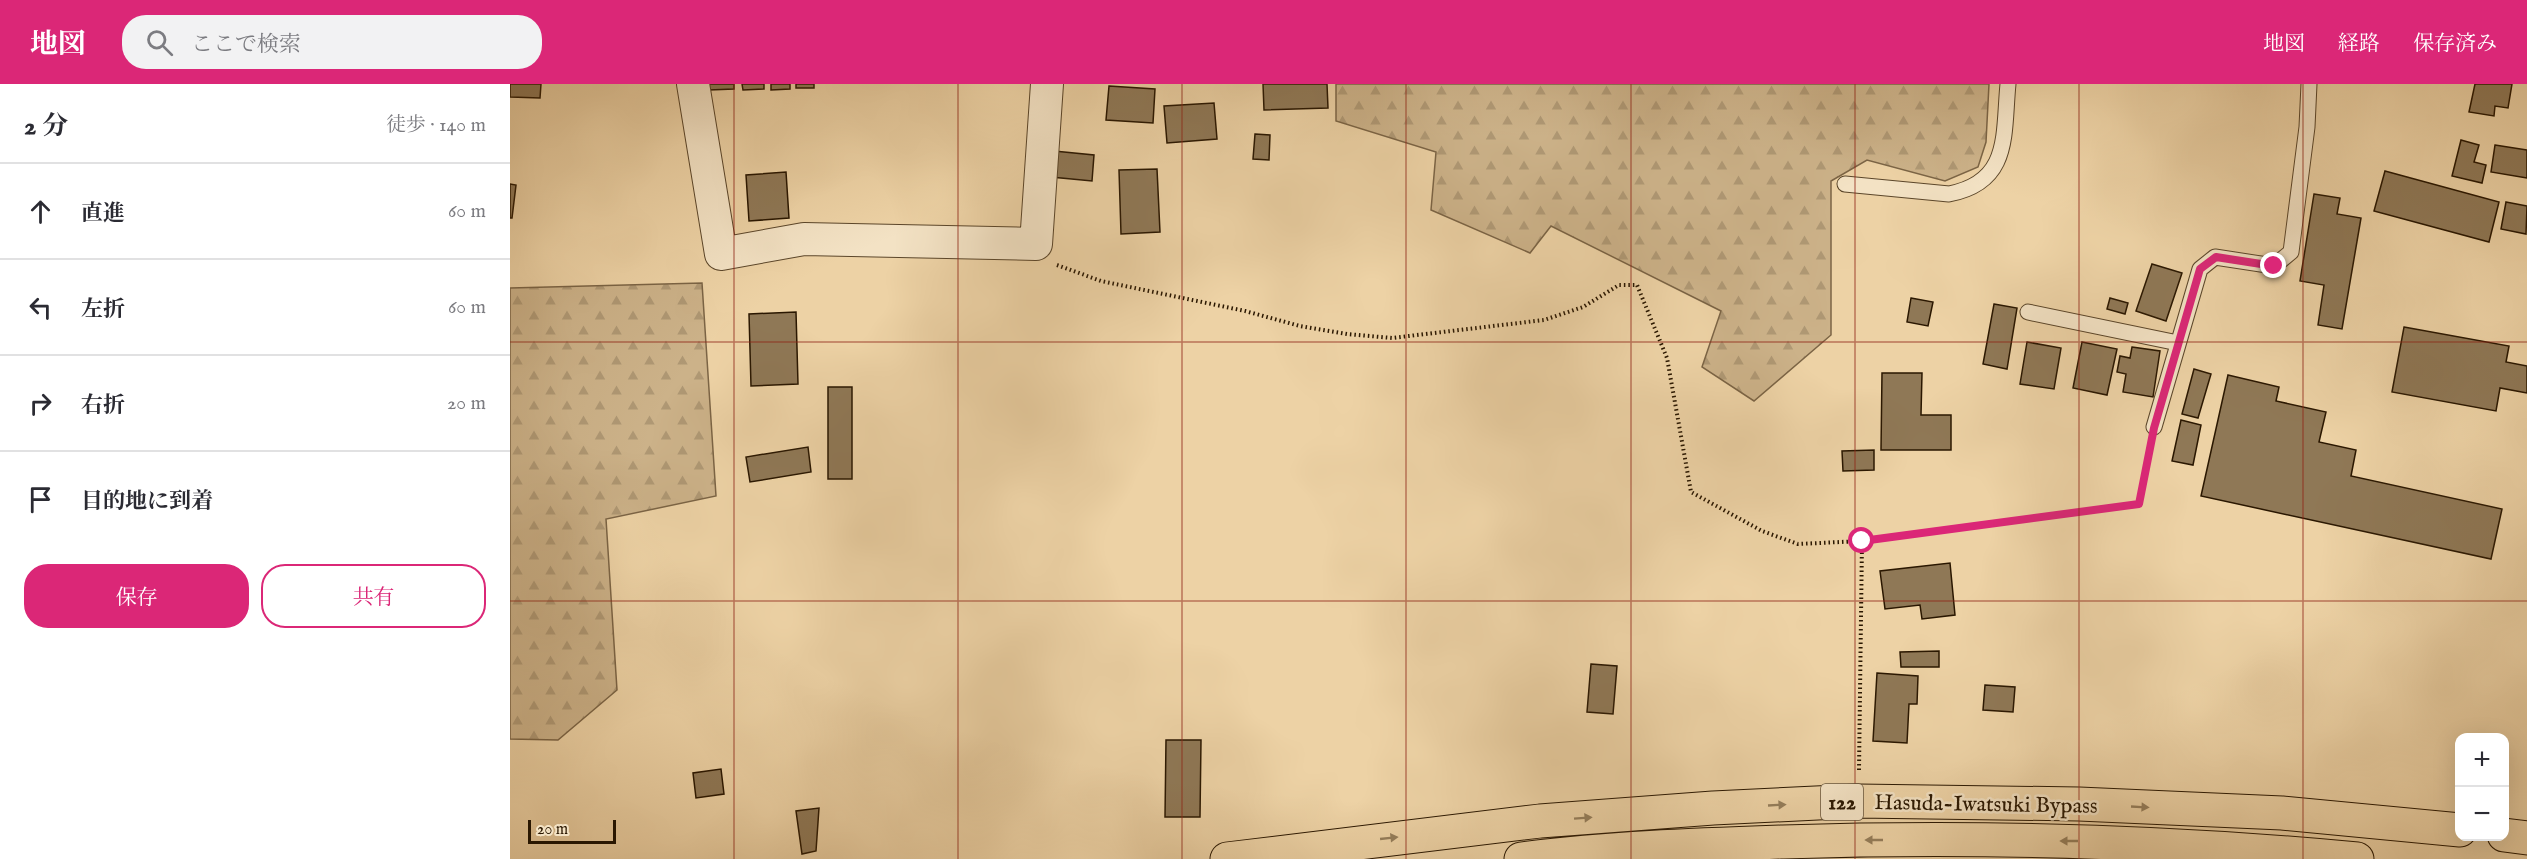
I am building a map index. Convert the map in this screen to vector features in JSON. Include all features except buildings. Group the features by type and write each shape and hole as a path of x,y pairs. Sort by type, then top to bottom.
{"highway":[{"name":"Hasuda-Iwatsuki Bypass","path":"1227,859 1540,821 1713,808 1858,801 2079,804 2223,810 2282,813 2455,830"},
{"path":"2509,836 2527,838"},
{"name":"Hasuda-Iwatsuki Bypass","path":"1521,859 1717,844 1860,840 2084,841 2282,852 2358,859"}],"street":[{"path":"693,84 721,254 804,239 1036,244 1047,84"}],"lane":[{"path":"1845,184 1949,194 1964,191 1982,182 1994,169 2001,151 2008,84"},
{"path":"2154,428 2200,269 2216,257 2274,266 2291,252 2307,127 2309,84"},
{"path":"2028,312 2178,343"}],"path":[{"path":"1036,244 1050,262 1101,281 1245,311 1300,326 1347,334 1392,338 1544,320 1583,307 1619,285 1636,285 1667,357 1691,492 1762,531 1798,544 1862,541 2139,504 2154,428"},
{"path":"1858,801 1862,541"}],"green space":[{"path":"1336,84 1989,84 1986,142 1978,167 1945,181 1867,160 1831,181 1831,335 1754,401 1702,367 1721,311 1551,226 1530,253 1431,210 1436,152 1336,121"},
{"path":"702,283 716,496 606,519 617,690 558,740 510,739 510,288"}],"route":[{"path":"1862,541 1960,526 2139,504 2154,428 2200,269 2216,257 2274,266"}]}
